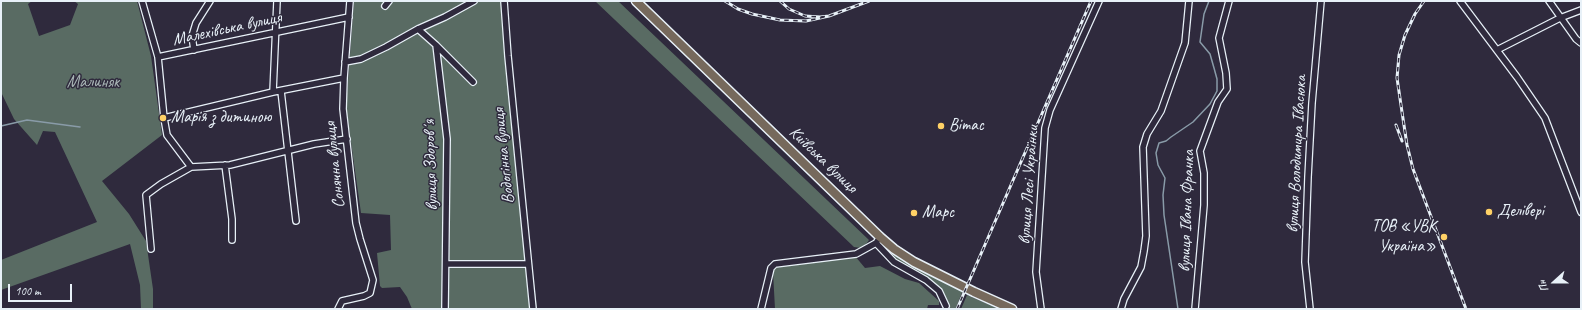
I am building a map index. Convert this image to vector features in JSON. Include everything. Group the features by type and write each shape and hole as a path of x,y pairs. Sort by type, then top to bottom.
{"highway":[{"name":"Київська вулиця","path":"636,1 878,240 914,262 1012,309"}],"street":[{"path":"142,1 158,58 167,135 191,167"},
{"path":"194,50 192,36 196,23 210,1"},
{"path":"273,92 277,1"},
{"name":"Сонячна вулиця","path":"338,309 342,301 364,296 370,293 373,280 356,223 343,109 350,1"},
{"path":"345,62 361,59 474,1"},
{"name":"Водогінна вулиця","path":"504,1 533,309"},
{"name":"вулиця Лесі Українки","path":"1041,309 1036,272 1045,128 1050,110 1099,1"},
{"path":"1121,309 1124,299 1141,267 1144,251 1146,236 1143,147 1147,134 1161,111 1185,42 1189,1"},
{"name":"вулиця Івана Франка","path":"1195,309 1200,266 1204,205 1204,173 1200,152 1218,102 1227,89 1220,38 1229,1"},
{"name":"вулиця Володимира Івасюка","path":"1310,309 1305,262 1308,177 1312,103 1321,1"},
{"path":"1460,1 1545,118 1581,212"},
{"path":"1549,1 1560,18 1576,39 1581,43"},
{"path":"1497,50 1560,18 1581,10"},
{"name":"Малехівська вулиця","path":"158,58 276,34 349,17"},
{"path":"418,29 473,82"},
{"name":"вулиця Здоровʼя","path":"436,45 447,139 445,309"},
{"path":"164,118 273,92 344,78"},
{"path":"281,91 296,221"},
{"path":"151,248 146,195 161,184 191,167 225,165 314,144 347,139"},
{"path":"225,165 232,219 232,240"},
{"path":"761,309 771,268 775,264 856,254 878,240 894,262 926,280 939,291 946,306"},
{"path":"446,264 528,264"}],"green space":[{"name":"Малиняк","path":"1,1 32,1 28,4 39,36 70,25 78,4 74,1 137,1 151,56 162,135 102,181 129,214 146,241 153,289 153,309 141,309 140,285 130,244 1,290 1,260 97,222 55,132 43,131 37,145 14,119 1,92"},
{"path":"354,1 501,1 537,309 412,309 407,297 400,287 382,288 380,286 377,253 391,250 390,215 361,213 346,107"},
{"path":"595,1 618,1 869,240 867,243 861,248 854,247"},
{"path":"880,244 922,271 963,290 956,308 950,308 947,306 945,296 940,290 893,258"},
{"path":"855,256 865,268 880,266 905,279 919,283 939,301 939,305 928,305 927,309 775,309 773,272 775,267"},
{"path":"967,295 999,309 961,309"}],"waterway":[{"path":"1178,309 1164,215 1163,195 1165,178 1158,165 1156,153 1159,143 1166,141 1193,122 1210,104 1217,91 1217,79 1210,54 1200,42 1204,14 1209,1"},
{"path":"1,126 27,120 80,127"}],"railway":[{"path":"725,1 738,9 752,14 780,20 806,21 829,16"},
{"path":"780,1 789,9 805,16 820,17 829,16 869,1"},
{"path":"957,309 1091,1"},
{"path":"1424,1 1415,14 1405,35 1399,55 1397,78 1407,145 1413,169 1466,309"},
{"path":"1396,125 1402,141"}],"place":[{"name":"Марія з дитиною","path":"163,118"},
{"name":"Вітас","path":"941,126"},
{"name":"Делівері","path":"1489,212"},
{"name":"Марс","path":"914,213"},
{"name":"ТОВ «УВК Україна»","path":"1444,237"}]}
